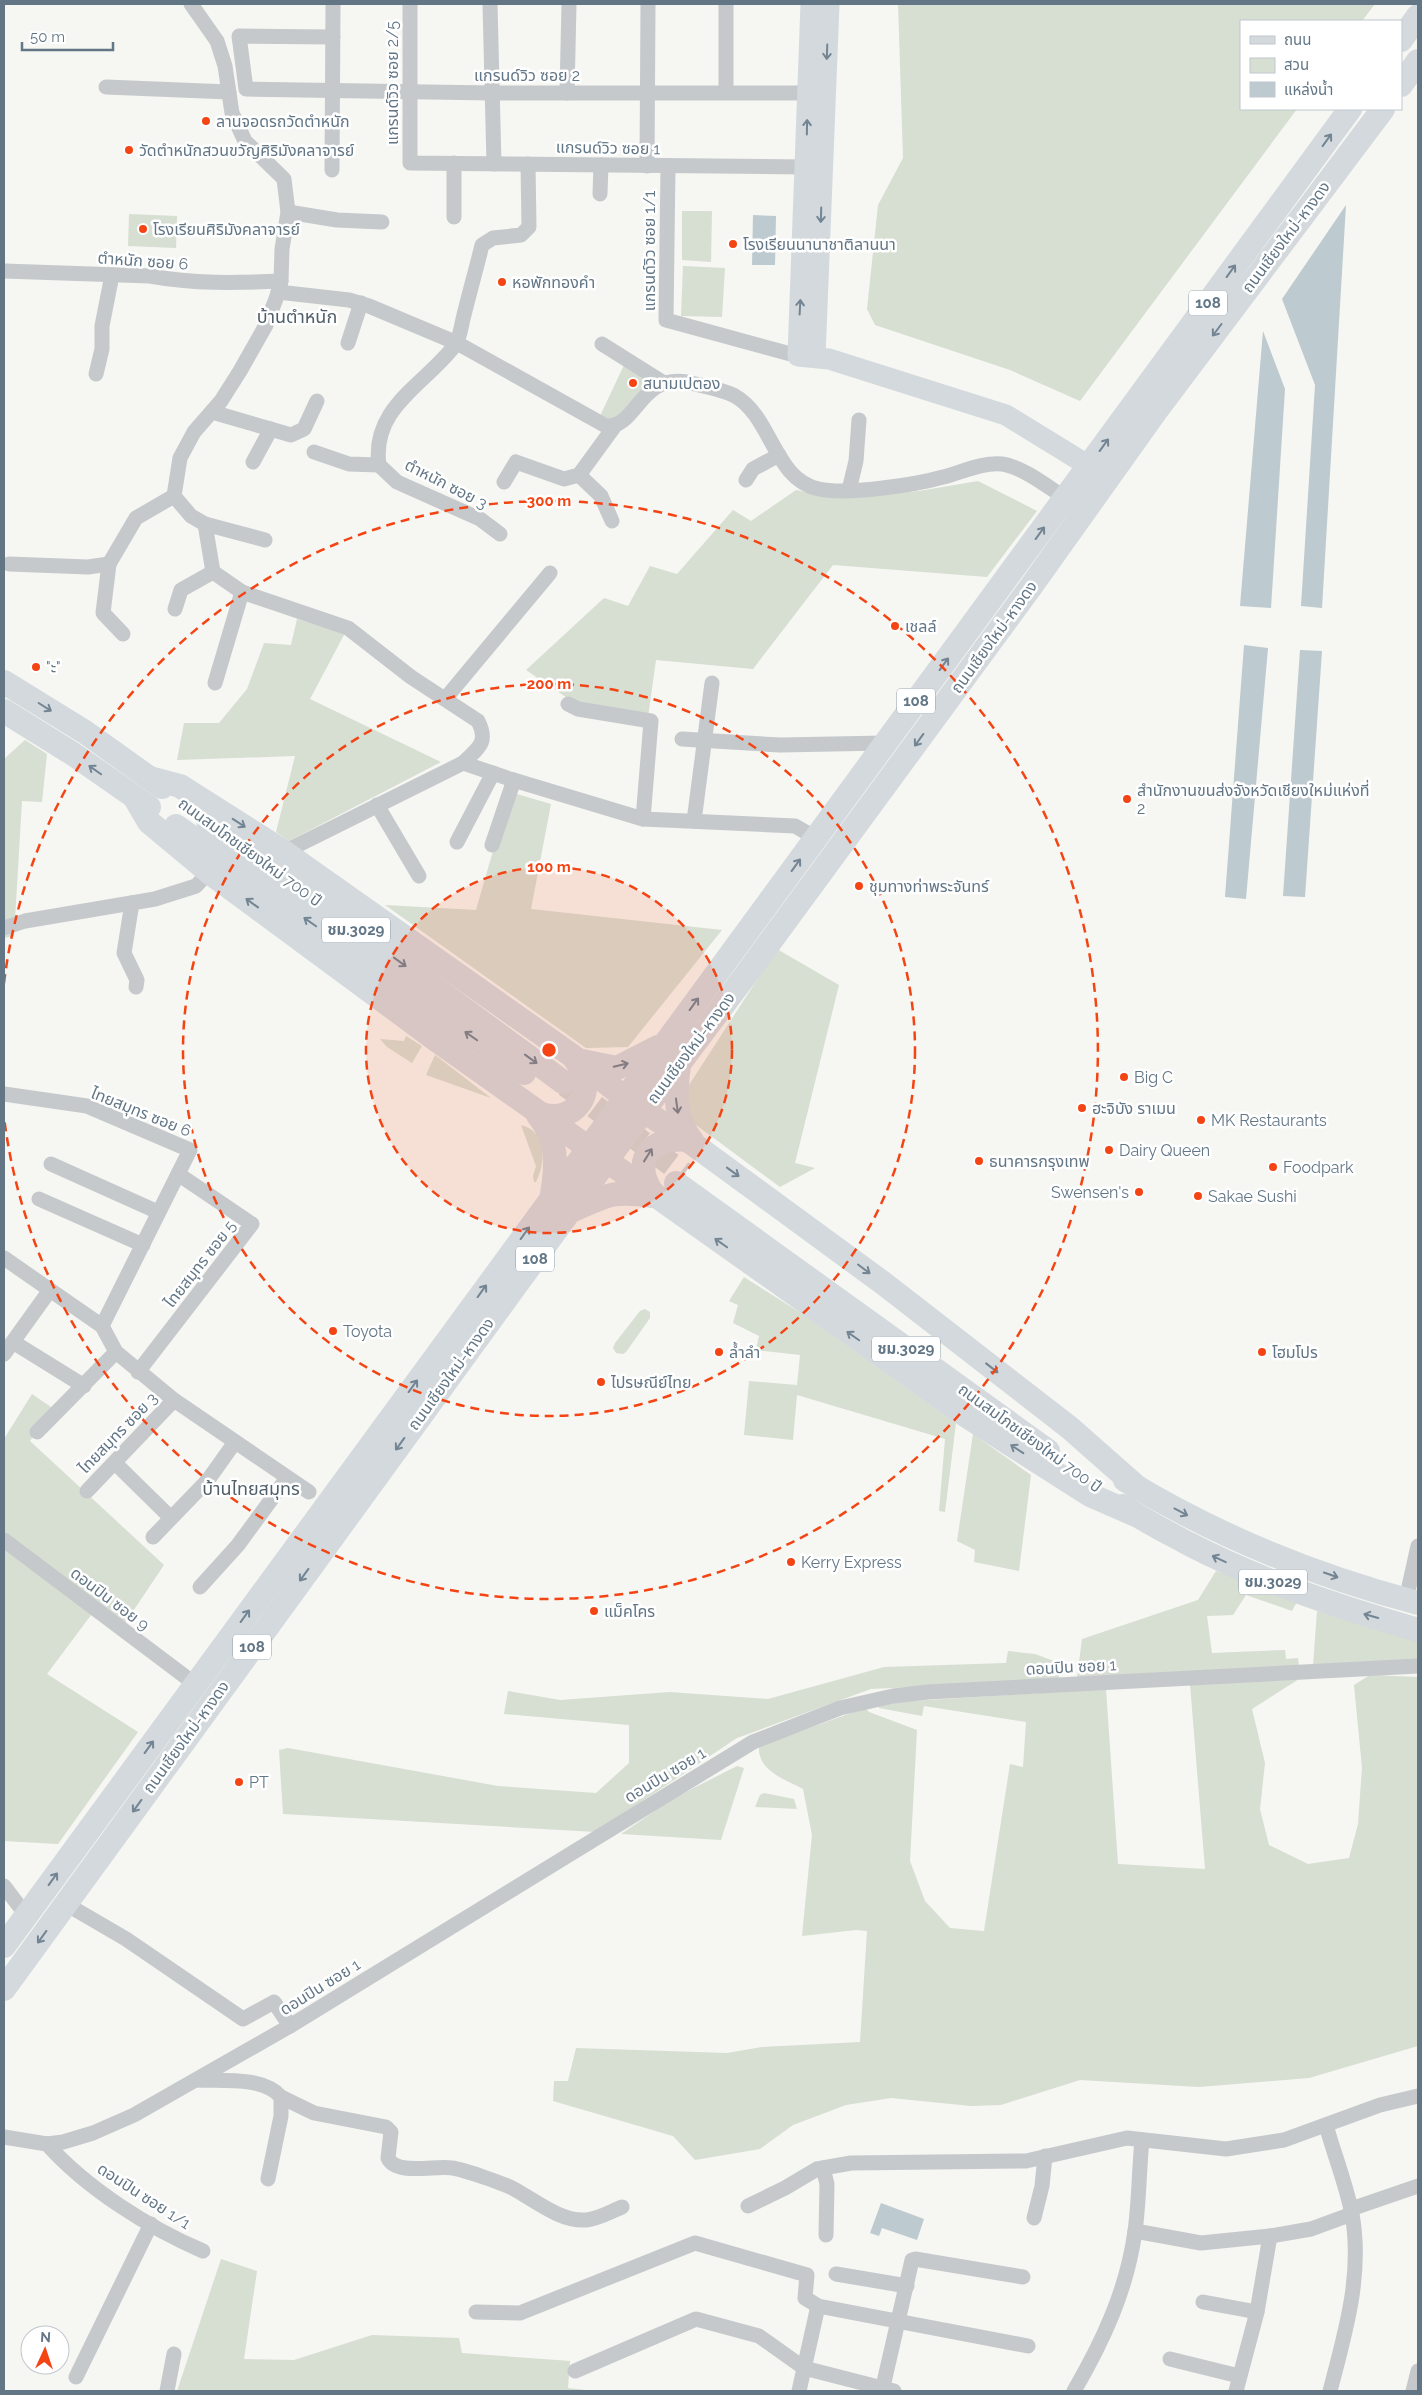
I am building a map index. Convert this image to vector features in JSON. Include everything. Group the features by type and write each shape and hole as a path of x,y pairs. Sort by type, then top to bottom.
{"main road":[{"path":"1402,39 1418,16"},
{"name":"ถนนเชียงใหม่-หางดง","path":"597,1154 644,1111 1030,588 1077,495 1088,466 1349,110"},
{"name":"ถนนเชียงใหม่-หางดง","path":"4,1989 597,1154 624,1098 886,743 1077,495 1156,410 1382,110"},
{"name":"ถนนสมโภชเชียงใหม่ 700 ปี","path":"4,682 85,732 150,778 547,1100"},
{"name":"ถนนสมโภชเชียงใหม่ 700 ปี","path":"4,711 73,754 135,798 547,1100"},
{"path":"150,778 180,786 284,852 574,1058 624,1098 690,1142 890,1288 1070,1428 1138,1488"},
{"path":"135,798 149,822 209,872 547,1100 597,1154 655,1196 968,1417 1090,1495 1136,1515"},
{"path":"574,1058 593,1065 617,1068 665,1044"},
{"path":"547,1100 560,1117 576,1108 583,1098 586,1087 584,1074 574,1058"},
{"path":"679,1065 677,1108 682,1126 690,1142"},
{"path":"547,1100 546,1124 555,1148 555,1173 560,1205 607,1194 634,1193 655,1196"},
{"path":"655,1196 646,1184 643,1176 645,1159 649,1152 661,1142 672,1139 690,1142"},
{"name":"ถนนสมโภชเชียงใหม่ 700 ปี","path":"1415,1602 1322,1572 1257,1547 1185,1514 1138,1488 1055,1435 680,1178 1136,1515 1214,1557 1271,1582 1345,1609 1418,1630"},
{"name":"ถนนเชียงใหม่-หางดง","path":"4,1946 195,1684 316,1498 560,1205"}],"street":[{"path":"191,4 217,41 225,66 232,113 245,141 278,170 284,179 288,212 279,286 266,325 240,371 212,412 194,432 180,458 174,496 191,516 205,524 265,540"},
{"path":"332,170 333,4"},
{"name":"แกรนด์วิว ซอย 2/5","path":"410,4 410,163"},
{"path":"490,4 494,164"},
{"path":"567,93 569,4"},
{"path":"647,166 648,4"},
{"path":"726,4 726,92"},
{"path":"806,356 806,168 810,4"},
{"path":"806,356 829,4"},
{"name":"แกรนด์วิว ซอย 2","path":"333,37 239,36 246,89 492,93 808,93"},
{"path":"106,87 229,92"},
{"name":"แกรนด์วิว ซอย 1","path":"410,163 806,168"},
{"path":"454,163 454,217"},
{"path":"457,344 482,245 493,238 521,235 529,227 528,164"},
{"path":"600,194 601,166"},
{"name":"แกรนด์วิว ซอย 1/1","path":"668,167 666,320 806,356"},
{"path":"288,212 337,220 382,222"},
{"name":"ตำหนัก ซอย 6","path":"4,271 150,276 225,284 279,286 298,292 361,303 457,344 606,426 614,427"},
{"path":"96,374 102,349 102,326 112,275"},
{"path":"348,343 361,303"},
{"name":"ตำหนัก ซอย 3","path":"457,344 408,391 394,409 382,430 377,451 379,465 398,482 480,520 500,534"},
{"path":"602,344 664,383"},
{"path":"806,356 829,359 1006,415 1088,466"},
{"path":"504,482 516,462 564,479 580,475 614,427 625,419 649,391 664,383 686,382 734,396 752,410 779,455 799,480 818,489 849,490 915,483 984,464 1004,464 1077,495"},
{"path":"212,412 291,436 304,429 317,401"},
{"path":"849,490 856,461 859,420"},
{"path":"254,462 271,429"},
{"path":"314,452 349,464 379,465"},
{"path":"746,480 753,469 779,455"},
{"path":"580,475 601,496 612,521"},
{"path":"123,634 103,613 109,564 136,518 174,496"},
{"path":"205,524 212,572 242,592 348,628 411,677 478,721 482,730 483,739 463,763 284,852"},
{"path":"10,564 88,567 109,564"},
{"path":"175,609 181,590 212,572"},
{"path":"446,699 550,574"},
{"path":"215,683 242,592"},
{"path":"694,821 712,684"},
{"path":"568,704 578,709 651,721 643,819"},
{"path":"682,739 780,745 886,743"},
{"path":"463,763 643,819 796,826 816,838"},
{"path":"457,842 494,772"},
{"path":"492,845 514,780"},
{"path":"378,805 419,876"},
{"path":"4,928 25,921 155,899 196,886 209,872"},
{"path":"132,903 124,953 137,980 136,987"},
{"name":"ไทยสมุทร ซอย 6","path":"4,1094 87,1106 190,1150 102,1326"},
{"path":"51,1164 158,1212"},
{"name":"ไทยสมุทร ซอย 5","path":"138,1372 252,1224 178,1174"},
{"path":"39,1199 143,1245"},
{"path":"4,1259 102,1326 116,1352 174,1400 316,1498"},
{"path":"4,1354 50,1290"},
{"path":"13,1342 84,1386"},
{"path":"37,1432 116,1352"},
{"name":"ไทยสมุทร ซอย 3","path":"87,1491 174,1400"},
{"path":"153,1537 208,1480 235,1442"},
{"path":"115,1463 171,1518"},
{"path":"200,1587 242,1539 287,1478"},
{"name":"ดอนปิน ซอย 9","path":"4,1540 195,1684"},
{"path":"1415,1602 1418,1546"},
{"name":"ดอนปิน ซอย 1","path":"4,2136 47,2144 77,2139 134,2115 290,2026 753,1742 840,1708 893,1696 928,1692 1418,1666"},
{"path":"4,1886 26,1915"},
{"path":"66,1904 126,1939 243,2019 274,2002 290,2026"},
{"path":"194,2080 253,2084 270,2088 280,2097 314,2113 386,2127 390,2132 388,2158 394,2165 414,2168 453,2168 512,2187 570,2219 591,2219 622,2207"},
{"path":"748,2206 785,2188 817,2169 852,2163 1026,2160 1127,2138 1226,2149 1284,2140 1380,2105 1418,2096"},
{"path":"268,2179 281,2116 280,2097"},
{"path":"1326,2125 1351,2212 1356,2246 1355,2279 1349,2318 1330,2391"},
{"path":"1074,2391 1113,2318 1126,2271 1135,2231 1142,2140"},
{"name":"ดอนปิน ซอย 1/1","path":"47,2144 63,2162 102,2194 183,2243 203,2251"},
{"path":"1034,2218 1042,2186 1046,2156"},
{"path":"823,2168 827,2184 826,2235"},
{"path":"1135,2231 1201,2243 1270,2236 1311,2229 1418,2186"},
{"path":"76,2377 151,2224"},
{"path":"1236,2391 1257,2312 1270,2236"},
{"path":"476,2312 520,2313 695,2243 807,2275 805,2298 818,2306 899,2323 1028,2346"},
{"path":"575,2371 696,2319 759,2336 804,2368 886,2391 910,2264 915,2259 1023,2277"},
{"path":"836,2274 906,2286"},
{"path":"1203,2302 1257,2312"},
{"path":"799,2391 818,2306"},
{"path":"167,2391 174,2354"},
{"path":"1170,2359 1240,2376"},
{"path":"1413,2391 1418,2371"}],"green space":[{"path":"898,4 1375,4 1363,20 1240,20 1240,110 1296,110 1080,401 1010,370 875,325 867,309 878,205 903,158"},
{"path":"682,211 712,211 711,262 682,260"},
{"path":"129,214 177,216 176,248 128,246"},
{"path":"683,266 725,268 722,317 681,316"},
{"name":"สนามเปตอง","path":"625,363 654,381 638,394 615,421 600,416"},
{"path":"978,481 1037,511 987,577 833,565 753,669 656,660 648,717 579,706 526,670 604,598 628,606 650,566 677,574 733,510 751,521 796,490 839,498 919,491"},
{"path":"297,619 345,633 310,699 441,762 289,841 276,832 295,756 177,760 184,723 219,723 247,689 264,643 291,645"},
{"path":"25,740 47,754 42,802 22,801 14,936 4,938 4,759"},
{"path":"510,792 551,804 531,909 722,930 628,1047 586,1048 385,905 476,910"},
{"path":"777,949 839,985 795,1163 815,1168 780,1187 692,1122 688,1099 689,1085"},
{"path":"406,1036 422,1046 412,1063 387,1047 380,1039 404,1041"},
{"path":"435,1055 491,1098 426,1075"},
{"path":"521,1125 530,1128 540,1141 543,1157 536,1182 534,1182 533,1176 536,1166"},
{"path":"744,1277 804,1315 956,1423 945,1512 939,1511 945,1439 797,1395 793,1440 744,1435 749,1381 797,1385 800,1355 756,1350 759,1336 733,1323 738,1305 729,1301"},
{"path":"645,1309 650,1312 650,1318 626,1352 623,1354 616,1353 613,1348 615,1343 640,1311"},
{"path":"32,1394 51,1407 30,1441 164,1565 123,1626 97,1607 47,1674 138,1732 58,1844 4,1841 4,1439"},
{"path":"973,1434 1031,1475 1019,1571 974,1562 975,1550 957,1541"},
{"path":"1216,1571 1298,1600 1292,1611 1246,1595 1233,1615 1207,1616 1212,1653 1285,1650 1286,1659 1298,1658 1299,1666 1077,1678 1082,1639 1198,1600"},
{"path":"1317,1611 1418,1639 1418,1660 1313,1666"},
{"path":"1008,1651 1035,1654 1062,1664 1058,1680 871,1689 737,1738 596,1832 283,1814 279,1750 288,1748 498,1786 596,1793 629,1763 629,1725 504,1714 508,1691 560,1700 670,1692 768,1699 884,1667 1006,1663"},
{"path":"1370,1675 1418,1677 1418,2046 1309,2078 1199,2087 1080,2080 1001,2105 971,2106 891,2098 846,2105 793,2125 760,2149 695,2160 673,2136 553,2101 554,2081 568,2081 576,2048 727,2053 762,2047 860,2042 867,1931 856,1930 802,1936 812,1835 803,1789 781,1778 767,1768 762,1762 759,1746 865,1708 869,1712 917,1730 910,1861 925,1901 950,1928 984,1931 1010,1764 1023,1767 1026,1722 924,1706 922,1716 879,1708 878,1703 1106,1689 1118,1864 1205,1869 1190,1684 1299,1679 1252,1709 1265,1763 1260,1809 1269,1845 1308,1864 1349,1858 1358,1824 1362,1768 1354,1685"},
{"path":"737,1766 744,1768 721,1840 621,1834 674,1798"},
{"path":"764,1793 794,1799 797,1809 755,1807 760,1795"},
{"path":"221,2259 257,2271 244,2359 294,2360 372,2335 459,2338 462,2353 570,2361 568,2388 595,2391 177,2391"}],"water":[{"path":"1346,205 1322,608 1301,606 1315,385 1282,299"},
{"path":"753,215 776,216 775,265 752,265"},
{"path":"1263,331 1285,389 1271,608 1240,606"},
{"path":"1244,645 1268,648 1246,899 1225,897"},
{"path":"1300,650 1322,651 1305,897 1283,896"},
{"path":"881,2203 924,2219 917,2240 882,2228 879,2236 870,2233"}],"tunnel":[{"path":"566,1085 684,1174"}],"place":[{"name":"ลานจอดรถวัดตำหนัก","path":"206,121"},
{"name":"วัดตำหนักสวนขวัญศิริมังคลาจารย์","path":"129,150"},
{"name":"โรงเรียนศิริมังคลาจารย์","path":"143,229"},
{"name":"โรงเรียนนานาชาติลานนา","path":"733,244"},
{"name":"หอพักทองคำ","path":"502,282"},
{"name":"สนามเปตอง","path":"633,383"},
{"name":"เชลล์","path":"895,626"},
{"name":"\"ะ\"","path":"36,667"},
{"name":"สำนักงานขนส่งจังหวัดเชียงใหม่แห่งที่ 2","path":"1127,799"},
{"name":"ชุมทางท่าพระจันทร์","path":"859,886"},
{"name":"Big C","path":"1124,1077"},
{"name":"ฮะจิบัง ราเมน","path":"1082,1108"},
{"name":"MK Restaurants","path":"1201,1120"},
{"name":"Dairy Queen","path":"1109,1150"},
{"name":"ธนาคารกรุงเทพ","path":"979,1161"},
{"name":"Foodpark","path":"1273,1167"},
{"name":"Swensen's","path":"1139,1192"},
{"name":"Sakae Sushi","path":"1198,1196"},
{"name":"Toyota","path":"333,1331"},
{"name":"ล้ำลำ","path":"719,1352"},
{"name":"โฮมโปร","path":"1262,1352"},
{"name":"ไปรษณีย์ไทย","path":"601,1382"},
{"name":"Kerry Express","path":"791,1562"},
{"name":"แม็คโคร","path":"594,1611"},
{"name":"PT","path":"239,1782"}],"district":[{"name":"บ้านตำหนัก","path":"297,316"},
{"name":"บ้านไทยสมุทร","path":"251,1488"}]}
